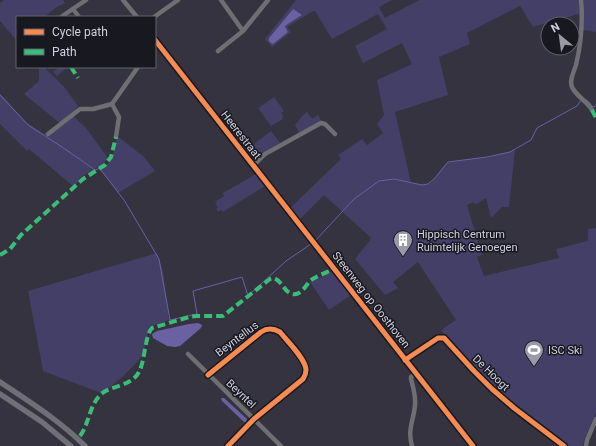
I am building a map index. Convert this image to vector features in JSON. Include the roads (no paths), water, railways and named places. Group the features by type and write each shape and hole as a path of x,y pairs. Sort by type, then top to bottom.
{"main road":[{"path":"0,382 48,413 85,446"},
{"path":"0,394 42,422 71,446"}],"street":[{"path":"62,16 86,0"},
{"path":"123,0 136,16"},
{"path":"155,16 178,0"},
{"path":"221,0 243,31"},
{"path":"218,51 243,31 268,0"},
{"path":"581,0 582,24 576,65 571,83 574,91 592,110"},
{"path":"73,9 78,16"},
{"name":"Heerestraat","path":"156,43 312,241"},
{"path":"48,134 80,109 93,109 112,104 137,68"},
{"path":"112,104 119,117 116,137"},
{"path":"253,166 265,154 321,124 325,124 334,134"},
{"name":"Steenweg op Oosthoven","path":"312,241 473,446"},
{"name":"Beyntellus","path":"208,374 263,330 272,329 280,332 304,362 306,369 305,374 301,381 254,419"},
{"name":"De Hoogt","path":"405,360 438,338 444,338 492,389 514,408 564,446"},
{"name":"Beyntel","path":"188,354 281,446"},
{"path":"412,446 409,428 415,404 411,377 416,373"},
{"path":"228,446 254,419"},
{"path":"586,446 596,419"}],"waterway":[{"path":"0,95 28,125 95,170 100,168"},
{"path":"585,99 593,107 596,106"},
{"path":"315,241 354,199 379,181 394,179 422,185 428,184 448,162 487,157 510,152 531,140 537,128 577,106 581,100"},
{"path":"101,170 124,200 159,259 170,320 197,314 193,291 242,277 248,296 286,261 311,244"}],"place":[{"name":"Hippisch Centrum Ruimtelijk Genoegen","path":"403,257"},
{"name":"ISC Ski","path":"534,367"}]}
